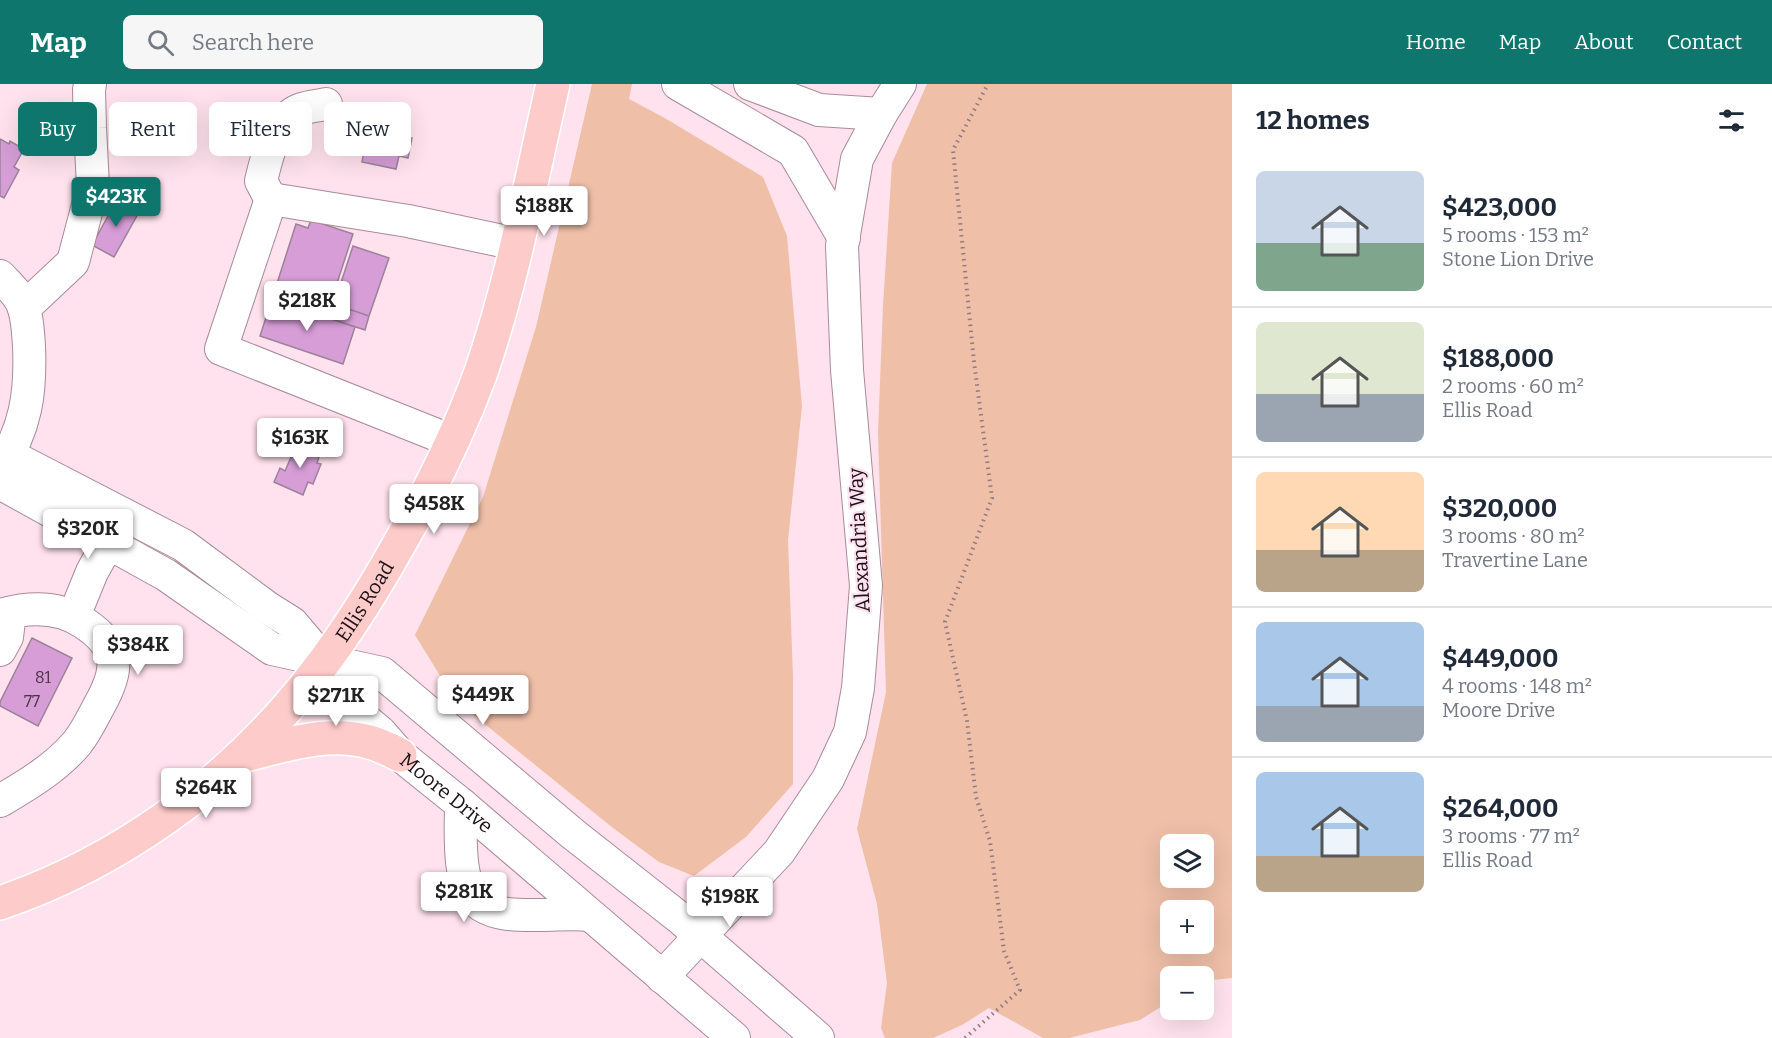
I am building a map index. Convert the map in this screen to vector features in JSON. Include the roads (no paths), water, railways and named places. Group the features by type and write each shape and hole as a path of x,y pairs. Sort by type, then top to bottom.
{"main road":[{"name":"Ellis Road","path":"0,903 65,876 128,842 167,817 210,784 241,756 295,699 325,662 387,566 422,504 480,374 516,244 553,84"},
{"path":"241,756 318,738 338,737 372,742 400,755"}],"street":[{"path":"24,308 73,262 93,186 88,90 90,84"},
{"path":"678,84 794,151 844,238"},
{"path":"750,84 819,110 881,114"},
{"name":"Alexandria Way","path":"662,977 779,852 828,779 850,732 858,688 866,586 847,370 842,246 857,159 900,84"},
{"path":"324,104 301,109 284,121 268,153 261,181 271,200 221,349 452,441"},
{"path":"271,200 408,221 516,244"},
{"path":"0,276 14,291 24,308 30,361 29,397 21,425 3,469 108,543 166,575 272,649 382,673 573,834 701,936 818,1038"},
{"name":"Moore Drive","path":"3,469 183,545 292,623 325,662 350,707 380,732 400,755 461,804 734,1038"},
{"path":"74,616 92,572 108,543"},
{"path":"166,575 183,545"},
{"path":"0,650 6,637 5,614 45,610 74,616 101,634 110,648 114,664 113,676 105,695 76,744 42,775 0,801"},
{"path":"461,804 465,879 473,897 481,904 512,915 574,913 590,915"}]}
